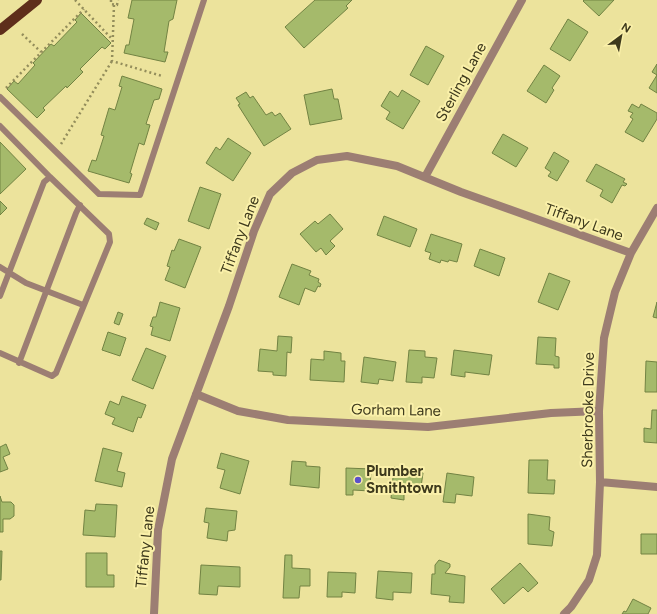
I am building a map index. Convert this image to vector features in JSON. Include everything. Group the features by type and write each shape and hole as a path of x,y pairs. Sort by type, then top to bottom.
{"main road":[{"path":"0,30 37,0"}],"street":[{"name":"Sterling Lane","path":"425,177 522,0"},
{"name":"Tiffany Lane","path":"154,614 158,530 172,460 229,306 257,224 270,194 292,173 317,160 347,156 397,166 461,192 631,253"},
{"name":"Sherbrooke Drive","path":"564,614 571,607 589,580 597,555 600,482 599,411 604,338 615,292 631,253 657,208"},
{"name":"Gorham Lane","path":"196,394 238,411 288,420 428,427 551,412 599,411"},
{"path":"600,482 657,487"}],"lane":[{"path":"0,98 99,194 140,195 204,0"},
{"path":"0,126 109,234 110,242 56,373 52,376 0,353"},
{"path":"0,296 44,182 50,177"},
{"path":"19,362 80,205"},
{"path":"0,267 9,274 46,291 83,305"}],"path":[{"path":"75,0 113,39"},
{"path":"60,146 112,61 114,5 111,4 111,0"},
{"path":"114,5 117,5 118,0"},
{"path":"4,90 84,9"},
{"path":"22,34 41,52"},
{"path":"112,61 162,76"}],"building":[{"path":"132,0 177,0 173,19 169,21 164,52 168,52 165,62 124,53 126,45 129,45 134,19 128,18"},
{"path":"315,0 352,0 346,6 348,8 304,48 285,27"},
{"path":"614,0 599,16 583,1"},
{"path":"81,13 111,43 105,49 102,47 80,69 83,72 43,108 45,110 37,118 7,89 14,81 18,84 35,65 33,63 51,44 54,46 77,22 75,20"},
{"path":"568,19 588,32 570,61 550,49"},
{"path":"426,46 444,56 428,85 410,75"},
{"path":"657,64 657,75 652,72"},
{"path":"544,65 560,76 552,88 554,90 546,103 527,91"},
{"path":"657,75 657,93 649,88"},
{"path":"122,76 162,89 159,99 154,100 146,124 150,125 144,145 139,143 130,173 132,174 129,183 88,171 92,160 96,161 104,136 101,135 109,108 115,110 122,87 119,86"},
{"path":"332,89 334,99 338,99 342,119 310,125 304,95"},
{"path":"402,90 420,101 403,129 386,119 390,112 381,106 390,91 398,97"},
{"path":"246,92 250,98 253,96 266,115 272,112 275,116 280,113 291,129 264,146 238,105 240,104 236,98"},
{"path":"632,104 639,108 641,104 657,113 657,119 643,142 625,132 633,119 630,117 633,113 628,111"},
{"path":"503,134 528,148 516,167 492,153"},
{"path":"228,138 251,153 233,181 206,163 216,147 220,150"},
{"path":"0,142 26,169 0,194"},
{"path":"554,152 569,161 557,181 548,176 551,172 545,168"},
{"path":"596,164 625,179 623,182 627,184 625,186 622,185 612,203 600,196 603,190 586,181"},
{"path":"200,187 221,194 209,229 188,221"},
{"path":"0,201 7,208 0,215"},
{"path":"330,214 343,229 330,241 335,246 326,255 321,248 316,252 300,234 315,221 318,224"},
{"path":"384,216 417,229 410,247 377,235"},
{"path":"147,218 159,223 156,230 144,224"},
{"path":"431,234 462,244 457,262 441,260 440,263 429,259 431,253 425,251"},
{"path":"179,239 201,247 185,288 165,280 170,267 167,266 172,250 174,251"},
{"path":"480,249 505,258 499,276 474,266"},
{"path":"292,264 311,271 309,275 319,279 318,282 321,284 315,292 305,288 299,305 279,297"},
{"path":"549,273 570,281 558,310 538,302"},
{"path":"160,302 180,308 170,341 151,335 153,327 150,326 153,317 156,317"},
{"path":"657,302 657,318 653,317"},
{"path":"118,312 123,314 119,325 114,323"},
{"path":"108,332 126,338 120,356 102,350"},
{"path":"278,336 292,337 291,353 287,352 286,376 273,375 273,372 258,371 260,349 277,351"},
{"path":"538,337 556,338 555,356 559,357 559,368 554,368 554,365 536,364"},
{"path":"146,348 166,356 153,389 132,380"},
{"path":"409,350 425,351 425,357 437,358 434,378 422,377 422,383 406,382"},
{"path":"454,350 492,355 489,375 465,372 465,377 451,375"},
{"path":"324,351 341,353 341,361 345,361 344,382 310,380 311,359 324,360"},
{"path":"364,357 396,362 393,381 379,379 378,384 361,382"},
{"path":"646,361 657,362 657,392 645,392"},
{"path":"122,396 146,405 141,418 138,417 133,432 112,424 115,418 105,414 110,401 119,405"},
{"path":"652,410 657,410 657,443 644,442 644,428 651,429"},
{"path":"6,444 10,454 3,457 8,469 0,472 0,447"},
{"path":"103,448 122,453 117,471 125,473 122,487 95,481"},
{"path":"221,453 249,461 240,494 220,488 225,470 217,468"},
{"path":"529,460 548,460 547,480 555,480 554,494 528,493"},
{"path":"292,461 306,462 306,466 320,467 319,488 290,485"},
{"path":"394,467 423,473 420,494 404,492 404,500 391,498"},
{"name":"Plumber Smithtown","path":"346,468 371,469 370,491 353,490 353,495 346,495"},
{"path":"447,473 474,477 472,496 456,494 455,503 443,502"},
{"path":"0,496 2,502 11,502 14,505 14,516 10,519 3,519 3,532 0,532"},
{"path":"96,504 117,505 115,537 83,535 85,510 95,511"},
{"path":"206,508 237,511 235,530 228,531 227,541 207,538 209,523 204,522"},
{"path":"528,514 550,517 549,530 554,532 552,546 528,544"},
{"path":"641,534 657,534 657,554 641,554"},
{"path":"0,551 2,551 1,580 0,580"},
{"path":"86,553 107,553 107,575 114,575 114,587 86,587"},
{"path":"285,555 292,555 292,568 310,569 310,586 300,586 299,598 283,598"},
{"path":"439,560 450,564 450,567 445,573 465,576 464,603 449,602 450,596 431,594 432,574 435,574 435,565"},
{"path":"520,563 538,583 528,592 523,587 504,604 491,589"},
{"path":"201,565 240,567 240,587 218,586 217,595 199,594"},
{"path":"378,571 412,573 411,593 393,592 393,600 376,598"},
{"path":"328,572 356,573 355,593 342,592 342,597 327,597"},
{"path":"633,599 651,608 648,614 622,614 624,611 626,612"}],"place":[{"name":"Plumber Smithtown","path":"358,480"}]}
